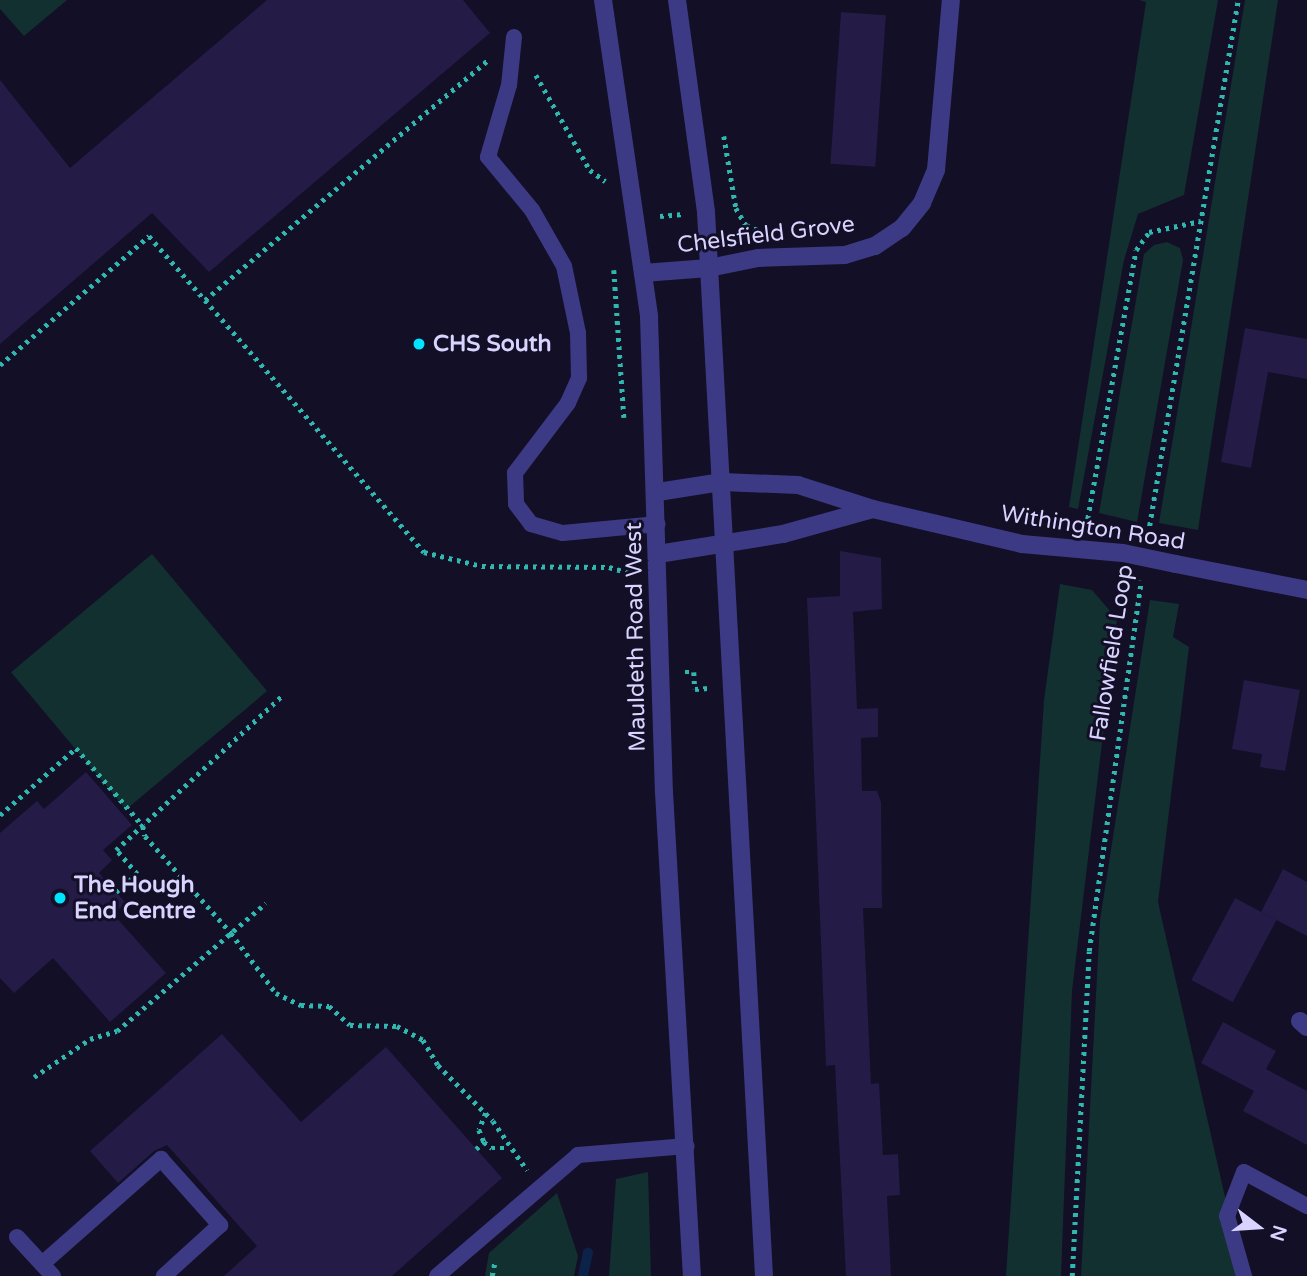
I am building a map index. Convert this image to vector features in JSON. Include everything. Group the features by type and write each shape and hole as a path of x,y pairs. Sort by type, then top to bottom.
{"street":[{"name":"Mauldeth Road West","path":"603,0 643,273 658,492 664,792 687,1146 692,1276"},
{"path":"677,0 703,177 727,542 764,1276"},
{"name":"Chelsfield Grove","path":"643,273 709,268 758,258 845,254 875,246 902,228 922,203 936,170 951,0"},
{"name":"Withington Road","path":"658,492 722,482 798,485 873,509 1021,544 1123,552 1307,590"},
{"name":"Withington Road","path":"658,554 783,534 873,509"}],"lane":[{"path":"514,37 509,85 488,157 532,210 564,266 578,333 579,378 568,403 515,473 516,504 531,524 563,533 658,524"},
{"path":"437,1276 578,1155 687,1146"},
{"path":"17,1237 48,1270 161,1159 220,1225 163,1276"},
{"path":"1244,1276 1227,1216 1244,1172 1307,1206"}],"path":[{"name":"Fallowfield Loop","path":"1146,549 1238,0"},
{"path":"205,300 514,37 590,170 606,182"},
{"path":"723,130 736,208 746,225 764,231"},
{"path":"604,169 607,195"},
{"path":"653,217 686,214"},
{"path":"1086,519 1136,250 1149,232 1200,221"},
{"path":"0,365 149,236 424,552 482,566 609,566 633,574 634,587"},
{"path":"613,263 624,428"},
{"name":"Fallowfield Loop","path":"1073,1276 1088,951 1141,576"},
{"path":"683,672 694,672 695,689 720,688"},
{"path":"116,892 137,874 116,850 283,695"},
{"path":"0,815 76,748 142,826 145,836 231,933 263,980 288,1001 329,1006 351,1025 397,1026 423,1040 448,1077 486,1112 508,1148 531,1174 531,1194"},
{"path":"34,1077 90,1039 117,1031 266,903"},
{"path":"486,1112 479,1130 484,1142 492,1148 508,1148"},
{"path":"476,1149 484,1142"}],"green space":[{"path":"0,0 67,0 24,36 0,9"},
{"path":"1139,0 1218,0 1184,195 1138,214 1124,260 1078,509 1069,507 1146,2"},
{"path":"1245,0 1278,0 1198,530 1159,523"},
{"path":"1167,242 1180,248 1183,260 1137,522 1099,513 1144,254 1154,245"},
{"path":"152,554 267,691 126,809 11,672"},
{"path":"1060,584 1092,590 1117,619 1072,991 1061,1276 1006,1276 1044,700"},
{"path":"1150,600 1179,604 1173,637 1189,647 1158,902 1243,1276 1081,1276 1100,920"},
{"path":"648,1172 651,1276 609,1276 616,1179"},
{"path":"557,1193 578,1256 574,1276 485,1276 489,1253"}],"building":[{"path":"267,0 463,0 490,33 209,272 152,213 0,344 0,80 70,168"},
{"path":"841,12 886,15 875,167 830,164"},
{"path":"1245,328 1307,339 1307,379 1268,372 1251,468 1221,462"},
{"path":"840,551 881,558 882,609 853,612 857,709 878,708 878,737 861,738 862,791 877,791 881,802 882,908 863,908 871,1084 879,1083 883,1155 898,1154 900,1195 887,1196 891,1276 846,1276 835,1065 826,1066 807,598 840,596"},
{"path":"1244,680 1300,690 1285,771 1260,767 1262,754 1232,749"},
{"name":"The Hough End Centre","path":"86,772 132,825 103,850 112,860 99,873 126,903 113,914 166,973 110,1022 53,958 14,993 0,978 0,833 37,801 44,809"},
{"path":"1283,869 1307,882 1307,936 1261,912"},
{"path":"1235,898 1276,920 1233,1002 1191,980"},
{"path":"1223,1022 1276,1051 1266,1069 1307,1091 1307,1145 1243,1111 1254,1091 1201,1063"},
{"path":"222,1034 301,1122 386,1047 502,1178 392,1276 224,1276 257,1246 167,1145 154,1151 118,1183 90,1151"}],"waterway":[{"path":"583,1276 588,1253"}],"place":[{"name":"CHS South","path":"419,344"},
{"name":"The Hough End Centre","path":"60,898"}]}
